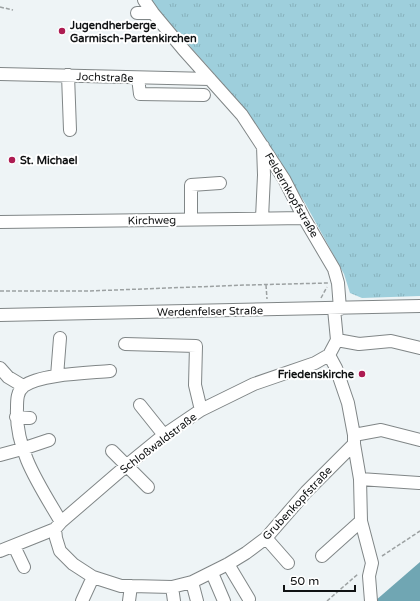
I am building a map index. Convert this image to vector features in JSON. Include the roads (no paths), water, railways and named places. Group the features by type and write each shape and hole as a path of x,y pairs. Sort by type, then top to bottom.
{"street":[{"name":"Feldernkopfstraße","path":"144,0 153,13 242,115 263,144 284,178 304,218 334,269 338,283 337,340"},
{"path":"137,13 153,13"},
{"name":"Jochstraße","path":"0,74 210,79"},
{"path":"68,75 70,130"},
{"path":"138,78 140,94 204,95"},
{"path":"262,218 264,175 263,144"},
{"path":"191,219 191,185 220,184"},
{"name":"Kirchweg","path":"0,222 304,218"},
{"name":"Werdenfelser Straße","path":"0,315 337,309 420,306"},
{"path":"57,376 60,338"},
{"path":"371,601 369,576 372,563 361,521 360,479 348,403 336,368 329,355 337,340 359,344 391,341 420,348"},
{"path":"125,344 196,346 195,385 201,410"},
{"name":"Schloßwaldstraße","path":"0,551 14,546 29,535 58,525 164,435 201,410 254,384 315,363 329,355"},
{"path":"0,368 8,377 23,386 32,382 40,374 57,376 110,371"},
{"name":"Grubenkopfstraße","path":"23,386 17,396 16,418 22,449 27,463 58,525 56,538 60,551 72,564 93,577 121,586 172,587 192,582 212,573 246,554 268,536 289,509 354,439"},
{"path":"140,405 164,435"},
{"path":"16,418 30,418"},
{"path":"354,439 381,430 420,440"},
{"path":"0,455 48,440"},
{"path":"112,451 148,487"},
{"path":"360,479 419,483"},
{"path":"322,556 361,521"},
{"path":"268,536 288,559"},
{"path":"14,546 24,567"},
{"path":"228,564 249,599"},
{"path":"212,573 224,601"},
{"path":"82,601 93,577"},
{"path":"192,582 197,601"},
{"path":"129,601 131,586"},
{"path":"172,587 174,601"}],"place":[{"name":"Jugendherberge Garmisch-Partenkirchen","path":"62,31"},
{"name":"St. Michael","path":"12,160"},
{"name":"Friedenskirche","path":"362,374"}]}
